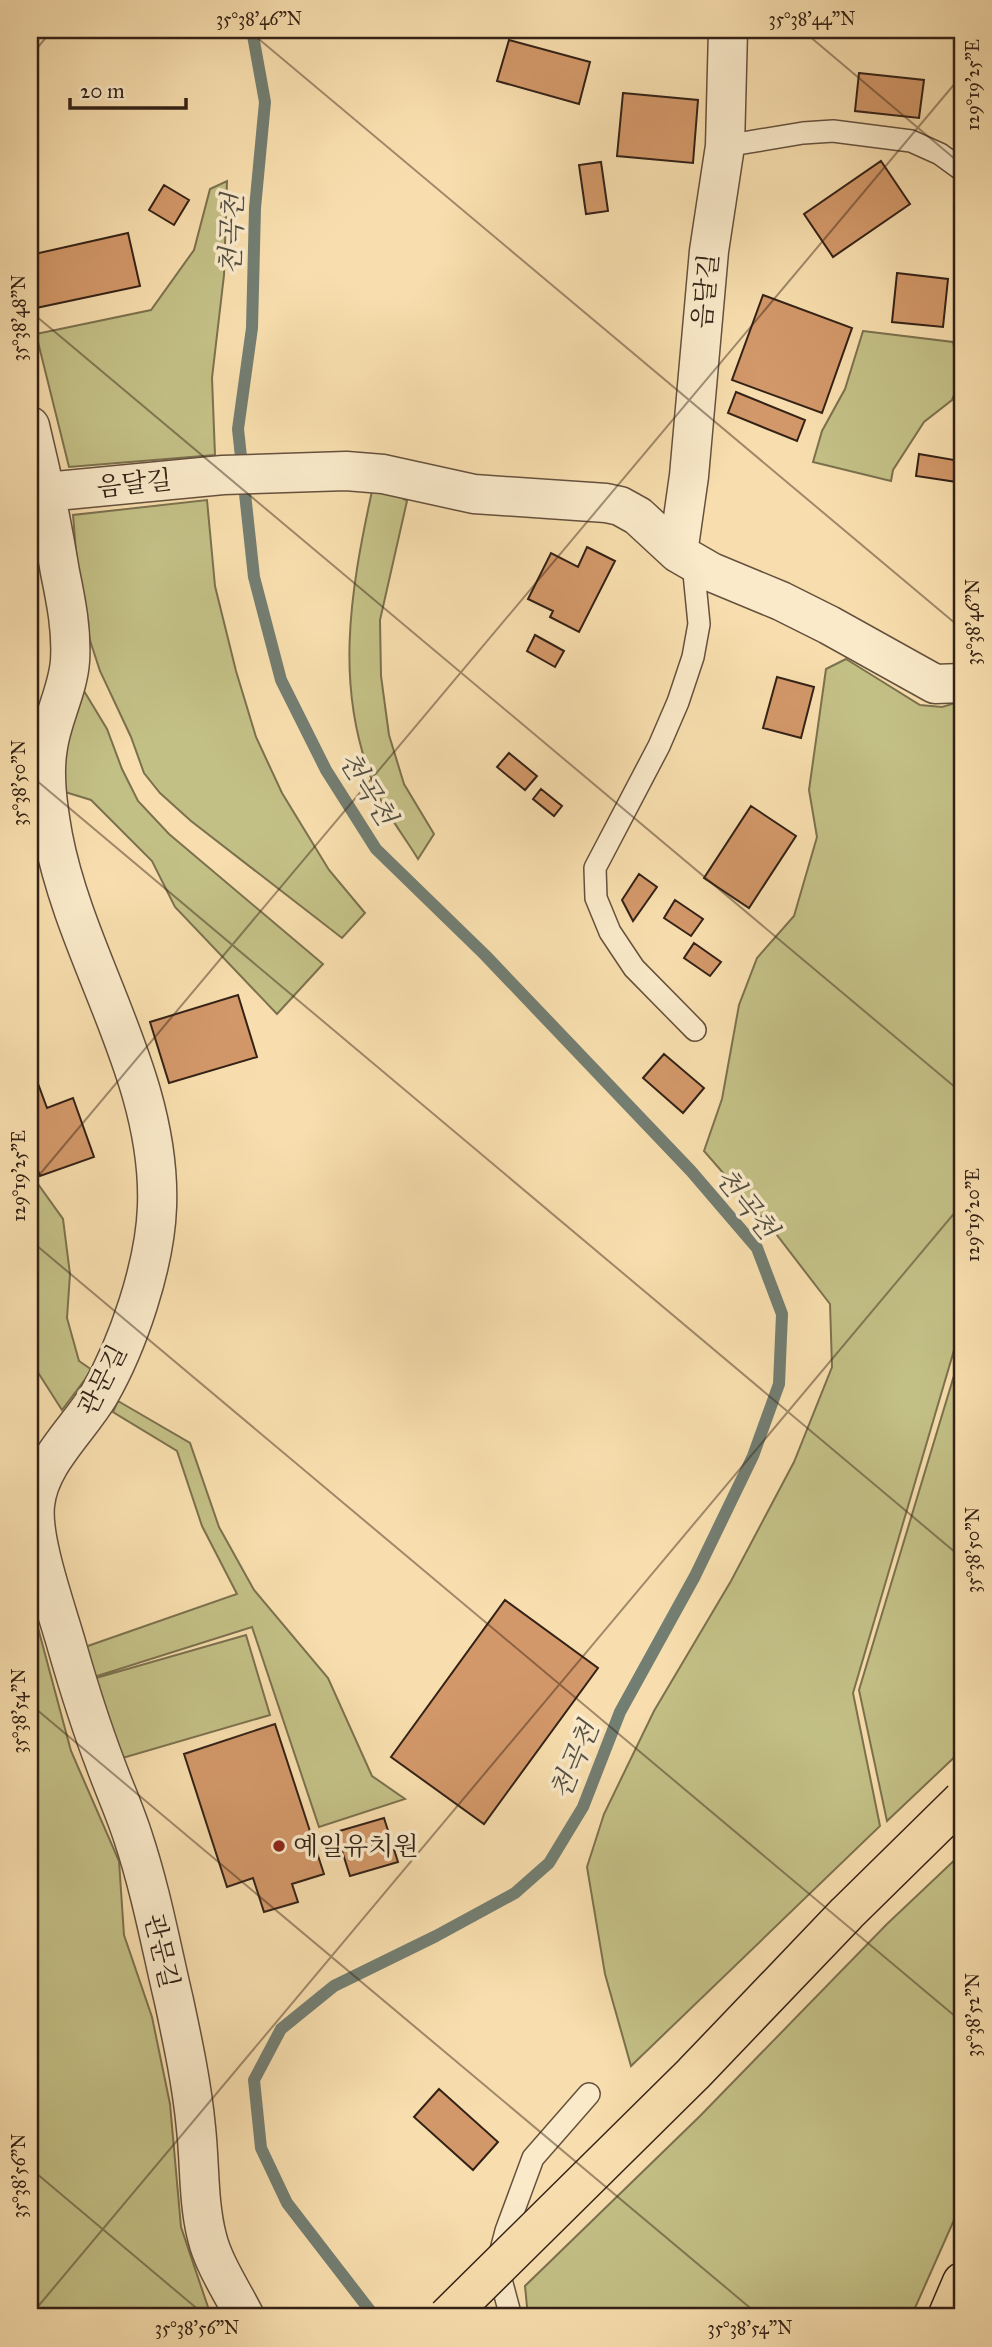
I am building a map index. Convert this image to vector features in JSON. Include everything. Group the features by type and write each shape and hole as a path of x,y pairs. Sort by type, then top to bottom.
{"highway":[{"path":"447,2317 693,2074 847,1913 962,1800"},
{"path":"947,2317 962,2282"}],"street":[{"name":"음달길","path":"686,558 689,476 701,319 724,146 728,30"},
{"name":"관문길","path":"30,426 46,492 70,636 70,666 47,750 47,786 52,833 80,929 136,1078 155,1164 158,1204 150,1258 133,1315 112,1369 82,1421 35,1476 34,1520 84,1705 133,1837 151,1903 184,2047 196,2126 207,2241 245,2317"},
{"name":"음달길","path":"46,492 223,475 346,471 383,474 474,495 620,506 638,516 686,558"},
{"path":"686,558 829,625 935,684 962,683"}],"lane":[{"path":"724,146 803,133 833,131 911,141 940,154 962,170"},
{"path":"686,558 699,624 693,657 659,746 595,868 596,898 610,932 634,968 695,1030"},
{"path":"511,2317 500,2276 501,2250 506,2231 533,2158 589,2094"}],"shaded area":[{"path":"227,181 224,275 212,378 215,455 69,467 36,334 151,310 194,250 210,189"},
{"path":"863,331 953,342 962,376 952,400 924,422 893,470 891,481 813,462 822,431 845,389"},
{"path":"372,491 395,494 407,501 380,620 381,676 389,735 404,784 434,834 418,859 380,799 363,753 354,716 350,679 352,604"},
{"path":"207,500 215,586 256,737 282,793 329,870 365,913 342,938 191,821 160,793 144,773 131,737 100,671 81,613 73,515"},
{"path":"846,659 920,705 942,707 962,701 962,1323 853,1693 880,1826 631,2066 605,1974 587,1867 604,1814 654,1711 731,1581 794,1462 832,1367 830,1304 773,1230 704,1151 722,1099 739,1005 757,958 794,916 817,837 809,790 826,669"},
{"path":"84,691 107,729 138,801 169,834 323,964 277,1014 175,907 152,861 91,800 65,792 62,761 70,726"},
{"path":"30,1168 33,1177 63,1219 70,1274 67,1318 79,1361 92,1370 62,1410 30,1360"},
{"path":"962,1349 962,1750 887,1821 859,1690"},
{"path":"118,1401 190,1443 219,1527 254,1590 328,1678 372,1776 405,1799 319,1827 252,1627 94,1677 85,1647 237,1594 202,1526 177,1451 113,1412"},
{"path":"30,1598 71,1751 119,1861 124,1935 152,2017 170,2104 181,2227 210,2313 209,2317 30,2317"},
{"path":"246,1635 270,1715 119,1759 96,1678"},
{"path":"962,1853 962,2202 911,2317 528,2317 525,2286 700,2116 887,1924"}],"building":[{"path":"783,30 840,30 839,33"},
{"path":"509,40 590,62 579,104 497,81"},
{"path":"859,73 924,80 919,118 855,111"},
{"path":"623,93 698,100 693,163 617,156"},
{"path":"881,161 910,204 833,257 804,214"},
{"path":"601,162 608,211 586,214 579,165"},
{"path":"164,185 189,200 174,225 149,210"},
{"path":"128,233 140,286 36,308 30,280 30,255"},
{"path":"897,273 948,279 943,327 892,322"},
{"path":"763,295 852,328 822,413 732,380"},
{"path":"736,392 805,420 797,441 728,413"},
{"path":"919,454 960,461 957,482 916,476"},
{"path":"587,547 615,561 579,632 550,617 553,611 528,599 551,553 578,567"},
{"path":"535,635 564,651 555,667 527,651"},
{"path":"777,677 814,687 801,738 763,728"},
{"path":"509,753 537,776 525,790 497,767"},
{"path":"541,789 562,806 554,816 533,799"},
{"path":"751,806 796,836 749,908 704,878"},
{"path":"639,874 657,887 633,921 622,900"},
{"path":"675,900 703,919 691,936 664,918"},
{"path":"694,943 721,962 710,976 684,958"},
{"path":"238,995 257,1057 169,1083 150,1022"},
{"path":"664,1054 704,1088 683,1113 643,1078"},
{"path":"33,1070 47,1108 73,1098 94,1157 40,1176 30,1148 30,1071"},
{"path":"505,1600 598,1668 484,1824 391,1757"},
{"path":"275,1724 324,1874 292,1884 298,1902 264,1912 253,1878 227,1887 184,1754"},
{"path":"384,1818 398,1862 350,1876 336,1832"},
{"path":"439,2089 498,2142 473,2170 414,2117"}],"waterway":[{"name":"천곡천","path":"252,30 265,102 255,208 252,328 238,429 254,577 281,680 326,770 376,849 485,955 691,1171 757,1248 782,1314 779,1384 753,1456 695,1576 620,1712 583,1807 549,1863 515,1893 436,1936 334,1986 281,2029 254,2080 261,2148 287,2203 375,2317"}],"place":[{"name":"예일유치원","path":"279,1846"}]}
